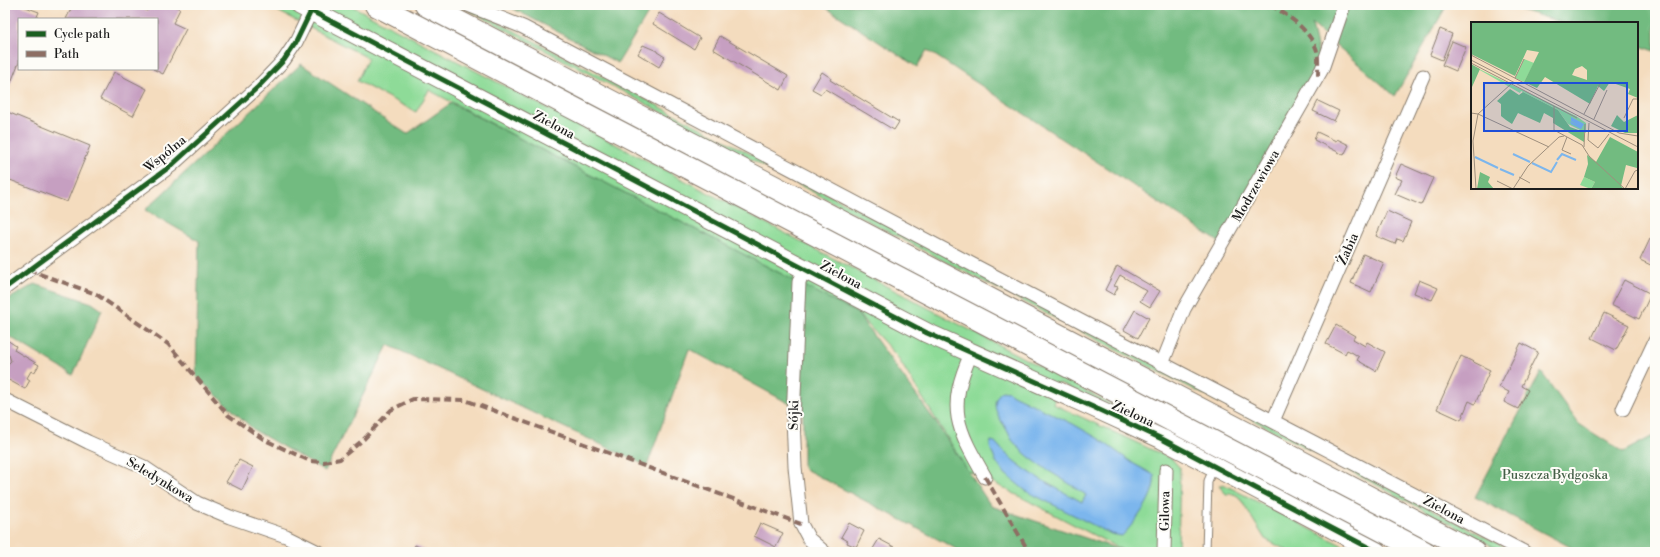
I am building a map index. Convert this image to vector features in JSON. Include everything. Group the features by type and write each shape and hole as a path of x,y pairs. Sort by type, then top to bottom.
{"highway":[{"path":"376,5 1424,552"},
{"path":"426,5 1474,552"}],"street":[{"name":"Zielona","path":"468,5 523,28 1162,364 1524,552"},
{"name":"Modrzewiowa","path":"1162,364 1184,309 1322,70 1344,5"},
{"name":"Zielona","path":"306,8 927,333 970,354 1093,407 1162,439 1377,552"},
{"name":"Wspólna","path":"5,288 172,165 258,87 284,60 296,42 306,8"},
{"name":"Żabia","path":"1273,421 1423,76"},
{"name":"Sójki","path":"804,268 799,282 793,418 795,467 800,524 809,539 824,552"},
{"path":"1623,409 1655,342"},
{"path":"970,354 956,394 956,410 959,428 985,477"},
{"name":"Seledynkowa","path":"5,400 88,442 142,466 197,503 230,517 286,536 318,552"},
{"name":"Gilowa","path":"1164,552 1166,470"}],"lane":[{"path":"1206,552 1208,482 1214,467"}],"green space":[{"path":"266,5 350,5 1155,427 1059,383 1053,404 1172,459 1180,468 1178,552 1126,552 968,471 896,355 857,313 429,90 416,112 357,81 368,58"},
{"path":"459,5 465,5 1514,552 1504,552 1236,411 938,258"},
{"path":"506,5 653,5 618,63"},
{"path":"822,5 1447,5 1395,96 1312,24 1322,69 1222,244 927,50 917,67"},
{"path":"1505,5 1655,5 1655,51 1638,45 1638,22 1560,22"},
{"path":"301,64 407,134 451,103 857,313 935,421 991,506 1127,552 962,552 803,468 803,411 689,349 647,466 388,345 325,471 254,430 196,376 199,241 145,210"},
{"path":"35,284 92,303 102,310 73,375 5,334 5,301"},
{"name":"Puszcza Bydgoska","path":"1541,372 1579,424 1623,452 1655,435 1655,552 1580,552 1475,497"},
{"path":"1223,484 1355,552 1290,552 1265,539 1239,497 1234,494 1226,494 1219,486"}],"water":[{"path":"1002,391 1009,392 1073,424 1099,439 1134,464 1154,475 1154,483 1149,499 1139,516 1122,536 1111,534 1026,491 1003,472 995,460 990,447 991,441 995,442 1024,469 1047,483 1082,502 1086,495 1037,463 1020,449 1012,440 995,407 996,399"}],"building":[{"path":"5,5 20,5 39,12 36,18 18,18 18,65 8,90 5,88"},
{"path":"73,5 136,5 147,11 150,5 172,5 180,9 173,23 186,29 163,74 155,70 158,70 158,18 66,18"},
{"path":"659,13 700,38 694,49 653,24"},
{"path":"1440,29 1452,34 1442,60 1430,55"},
{"path":"720,36 788,76 781,90 713,49"},
{"path":"1452,41 1466,47 1456,71 1442,65"},
{"path":"643,45 657,51 665,57 659,67 638,54"},
{"path":"114,72 147,89 133,116 100,99"},
{"path":"822,72 831,78 830,80 899,122 894,130 825,89 821,94 812,89"},
{"path":"1318,101 1339,111 1334,121 1313,111"},
{"path":"5,111 90,146 67,202 5,178"},
{"path":"1317,132 1349,145 1344,155 1314,140"},
{"path":"1401,164 1433,178 1421,205 1395,194 1402,180 1395,177"},
{"path":"1387,211 1411,222 1403,241 1397,239 1395,244 1376,236"},
{"path":"1650,239 1655,242 1655,267 1640,260"},
{"path":"1363,254 1384,263 1371,292 1351,283"},
{"path":"1117,266 1160,291 1150,307 1140,301 1147,291 1120,275 1114,286 1118,287 1114,295 1105,290"},
{"path":"1419,280 1438,288 1432,300 1414,293"},
{"path":"1624,280 1651,294 1639,319 1611,305"},
{"path":"1135,310 1149,318 1138,338 1124,330"},
{"path":"1604,313 1629,325 1616,350 1592,338"},
{"path":"1336,325 1355,336 1353,339 1365,346 1367,342 1385,352 1376,371 1357,360 1359,357 1353,353 1347,350 1345,354 1326,344"},
{"path":"7,340 16,346 14,350 39,365 34,373 31,371 27,378 30,380 25,389 5,378 5,365 11,361 9,355 5,353 5,343"},
{"path":"1521,343 1538,352 1521,386 1528,390 1518,409 1504,402 1509,392 1499,387"},
{"path":"1461,356 1490,370 1475,404 1469,401 1461,420 1437,409"},
{"path":"239,460 253,467 242,490 226,482"},
{"path":"760,523 783,533 776,547 754,536"},
{"path":"849,523 864,531 856,547 847,543 848,541 841,537"},
{"path":"879,539 894,547 891,552 871,552"},
{"path":"415,545 430,552 412,552"}],"marked path":[{"path":"1270,5 1296,23 1308,35 1318,54 1318,76"},
{"path":"28,270 96,294 168,344 228,415 265,440 310,461 324,462 340,459 364,439 391,410 413,399 465,400 801,524"},
{"path":"985,477 1029,552"}],"cycle path":[{"path":"300,5 927,333 1162,439 1377,552"},
{"path":"5,288 172,165 258,87 284,60 296,42 311,11"}]}
